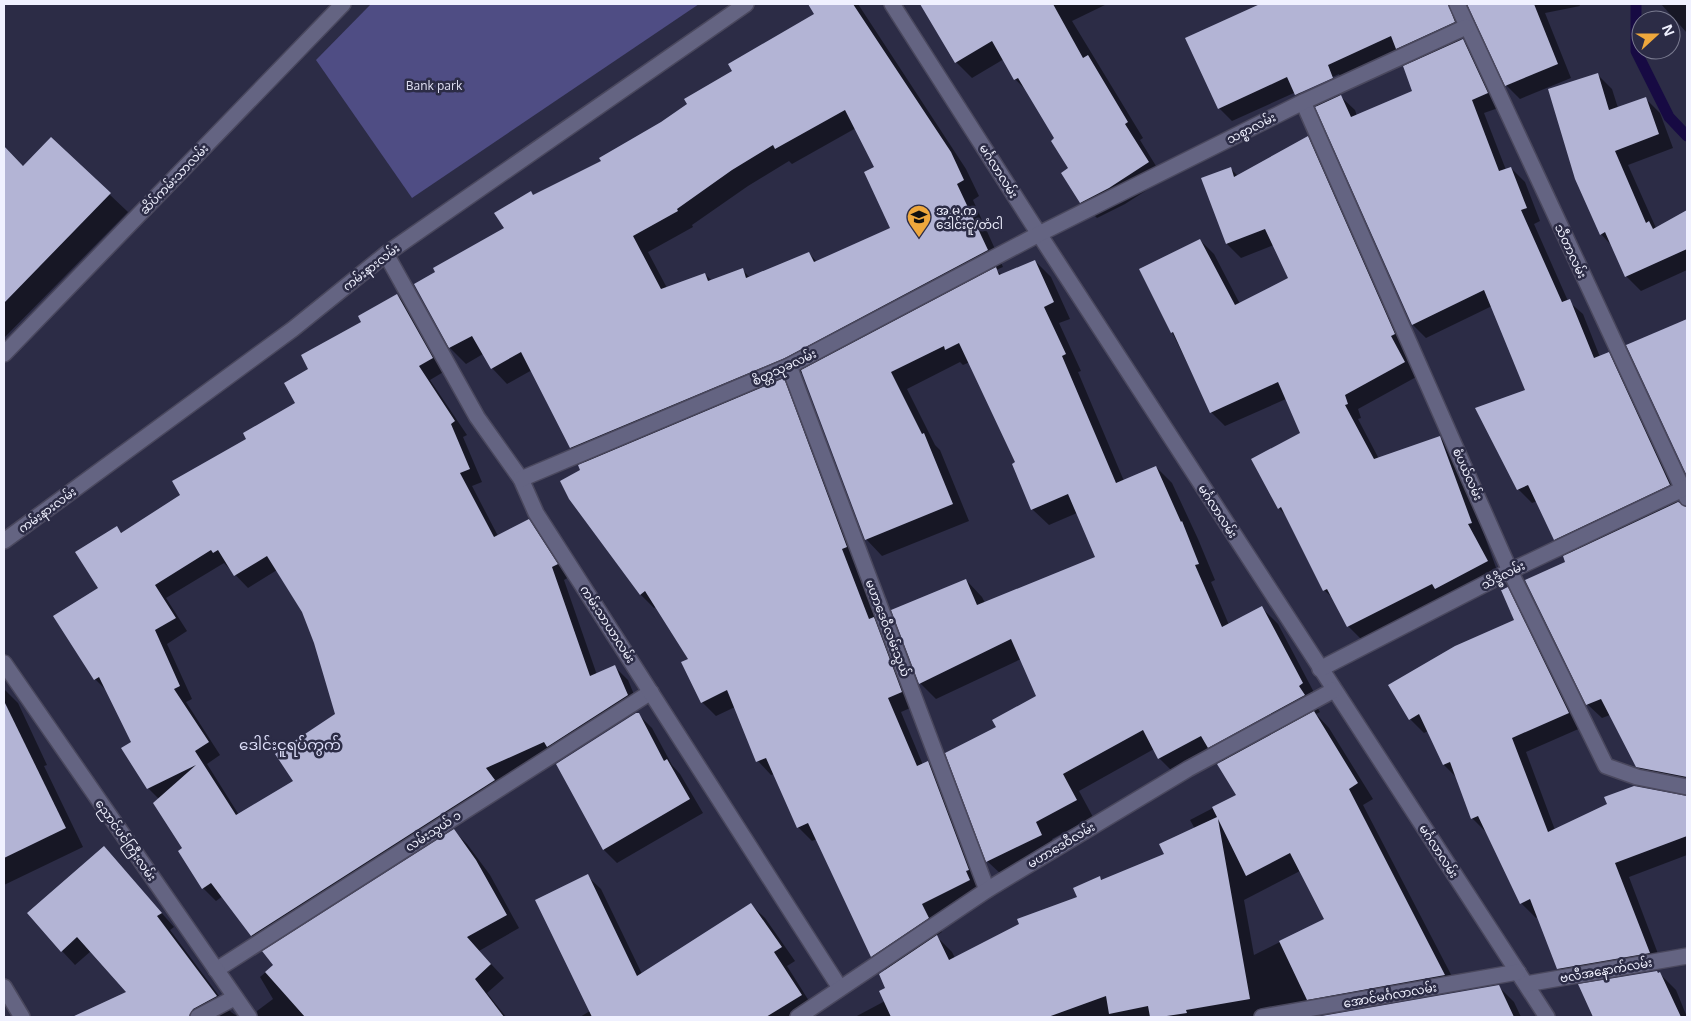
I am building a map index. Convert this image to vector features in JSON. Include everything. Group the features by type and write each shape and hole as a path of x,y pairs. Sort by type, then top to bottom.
{"street":[{"name":"ဆိပ်ကမ်းသာလမ်း","path":"4,354 343,4"},
{"name":"ကမ်းနားလမ်း","path":"4,541 293,329 386,254 746,4"},
{"name":"မင်္ဂလာလမ်း","path":"892,4 1038,234 1547,1017"},
{"name":"သီတာလမ်း","path":"1457,4 1466,27 1686,492"},
{"name":"သစ္စာလမ်း","path":"1038,234 1303,102 1466,27"},
{"name":"စံပယ်လမ်း","path":"1303,102 1510,571 1606,766 1636,776 1687,787"},
{"name":"စိတ္တသုခလမ်း","path":"521,479 789,366 1038,234"},
{"name":"ကမ်းသာယာလမ်း","path":"386,254 477,417 521,479 536,513 840,988"},
{"name":"မဟာဒေဝီလမ်းသွယ်","path":"789,366 987,890"},
{"name":"သိဒ္ဓိလမ်း","path":"1320,669 1510,571 1686,492"},
{"name":"ညောင်ပင်ကြီးလမ်း","path":"4,663 234,998 249,1017"},
{"name":"မဟာဒေဝီလမ်း","path":"798,1017 987,890 1188,769 1334,690"},
{"name":"လမ်းသွယ် ၁","path":"216,970 651,692"},
{"name":"ဗလီအနောက်လမ်း","path":"1522,978 1687,956"},
{"name":"အောင်မင်္ဂလာလမ်း","path":"1262,1017 1522,978"},
{"path":"4,988 22,1017"},
{"path":"198,1017 234,998"}],"green space":[{"name":"Bank park","path":"371,4 699,4 412,198 316,60"}],"building":[{"path":"808,4 853,4 951,152 964,180 957,184 988,250 785,358 570,448 521,352 491,369 472,336 449,348 414,284 435,272 433,268 504,228 494,213 531,191 533,195 601,161 599,158 661,122 687,104 684,99 732,71 728,64 814,14","holes":["845,110 874,167 864,172 890,228 814,262 809,252 746,278 743,268 708,281 705,273 661,289 633,236 678,211 677,209 732,170 773,145 775,149"]},
{"path":"920,4 1053,4 1083,58 1088,55 1128,122 1125,124 1149,162 1109,188 1080,203 1061,173 1068,168 1051,141 1054,138 1018,78 1014,80 992,41 955,63"},
{"path":"1260,4 1448,4 1455,22 1396,49 1391,36 1328,65 1333,78 1295,95 1287,77 1218,109 1185,38"},
{"path":"1467,4 1534,4 1558,64 1505,86"},
{"path":"1463,39 1488,93 1472,100 1499,171 1511,167 1527,208 1521,210 1562,302 1570,299 1594,358 1609,352 1670,485 1554,540 1528,485 1517,490 1475,408 1525,390 1484,290 1412,325 1315,107 1341,95 1351,117 1412,91 1403,66"},
{"path":"1598,73 1609,110 1646,97 1659,134 1615,151 1646,223 1649,221 1653,229 1687,210 1687,249 1625,277 1605,232 1600,235 1575,179 1548,89"},
{"path":"1308,136 1395,334 1391,336 1405,362 1345,395 1348,404 1345,405 1374,459 1440,436 1472,523 1468,524 1488,561 1435,589 1432,584 1347,627 1327,589 1323,591 1281,507 1278,509 1251,459 1300,433 1278,382 1210,413 1173,332 1171,333 1139,269 1200,239 1235,305 1288,278 1265,229 1226,244 1201,178 1231,167 1234,177"},
{"path":"51,137 111,193 4,303 4,146 23,166"},
{"path":"1035,260 1054,302 1044,307 1066,354 1062,356 1116,483 1156,466 1182,521 1199,564 1195,565 1222,627 1262,606 1303,683 1299,686 1305,695 1208,748 1201,736 1158,759 1143,730 1063,774 1077,800 1036,822 1042,835 986,862 945,753 996,727 992,720 1036,696 1011,639 919,684 891,610 966,579 977,605 1095,557 1068,494 1031,510 1012,464 1015,462 959,343 945,350 944,346 891,372 922,434 924,433 953,504 865,540 801,370 996,267 999,275"},
{"path":"397,294 433,358 419,366 455,421 451,424 470,469 460,473 494,537 529,519 558,564 552,567 590,676 615,665 628,695 547,747 544,742 486,768 495,780 251,936 211,883 202,889 178,851 182,848 153,803 196,765 147,789 121,748 131,742 99,677 94,680 53,616 98,588 75,552 117,526 121,533 180,495 172,481 246,439 243,433 295,403 284,383 308,369 301,355 361,322 358,316","holes":["211,550 213,553 218,550 234,576 267,556 302,612 314,643 335,714 275,754 293,781 236,815 195,751 209,742 174,689 180,686 155,630 176,618 155,585"]},
{"path":"1687,319 1687,476 1626,345"},
{"path":"784,378 847,547 842,549 869,619 874,617 902,692 888,698 917,766 928,761 969,870 966,871 970,880 922,904 929,918 871,957 808,823 797,828 766,758 756,762 727,690 701,703 681,662 688,659 645,591 640,595 569,499 560,481 580,470 578,465"},
{"path":"1678,502 1687,507 1687,777 1636,767 1601,699 1586,705 1525,580 1565,562 1563,556"},
{"path":"1508,587 1569,713 1512,738 1548,832 1607,804 1604,797 1634,786 1687,796 1687,836 1615,863 1650,953 1557,969 1530,899 1520,904 1478,816 1471,819 1450,762 1443,765 1419,714 1409,720 1388,685 1455,646 1514,620 1501,590"},
{"path":"4,701 66,828 4,858"},
{"path":"1314,711 1358,783 1349,789 1445,975 1307,1000 1279,941 1324,919 1290,853 1246,876 1218,819 1250,999 1186,1010 1187,1013 1160,1017 1150,1017 1148,1006 1109,1014 1106,996 1048,1017 891,1017 879,991 885,988 879,974 937,935 949,960 1019,924 1017,919 1077,897 1073,888 1100,876 1101,880 1164,854 1159,844 1217,817 1212,807 1236,795 1217,764"},
{"path":"636,713 639,713 664,761 667,759 690,799 603,850 556,764"},
{"path":"454,829 476,860 507,915 467,937 491,964 475,979 504,1017 305,1017 265,972 273,965 262,951"},
{"path":"104,846 162,913 157,916 217,996 193,1009 189,1017 72,1017 126,992 77,937 61,952 27,913"},
{"path":"588,874 637,976 751,903 782,947 774,952 802,995 766,1017 592,1017 535,900"},
{"path":"1657,971 1658,973 1660,972 1681,1017 1593,1017 1578,984"},
{"path":"1499,985 1514,1017 1316,1017"}],"waterway":[{"path":"1636,4 1636,51 1669,117 1687,136"}],"place":[{"name":"အ.မ.က ဒေါင်းငူ/တံငါ","path":"919,238"}],"district":[{"name":"ဒေါင်းငူရပ်ကွက်","path":"290,744"}]}
